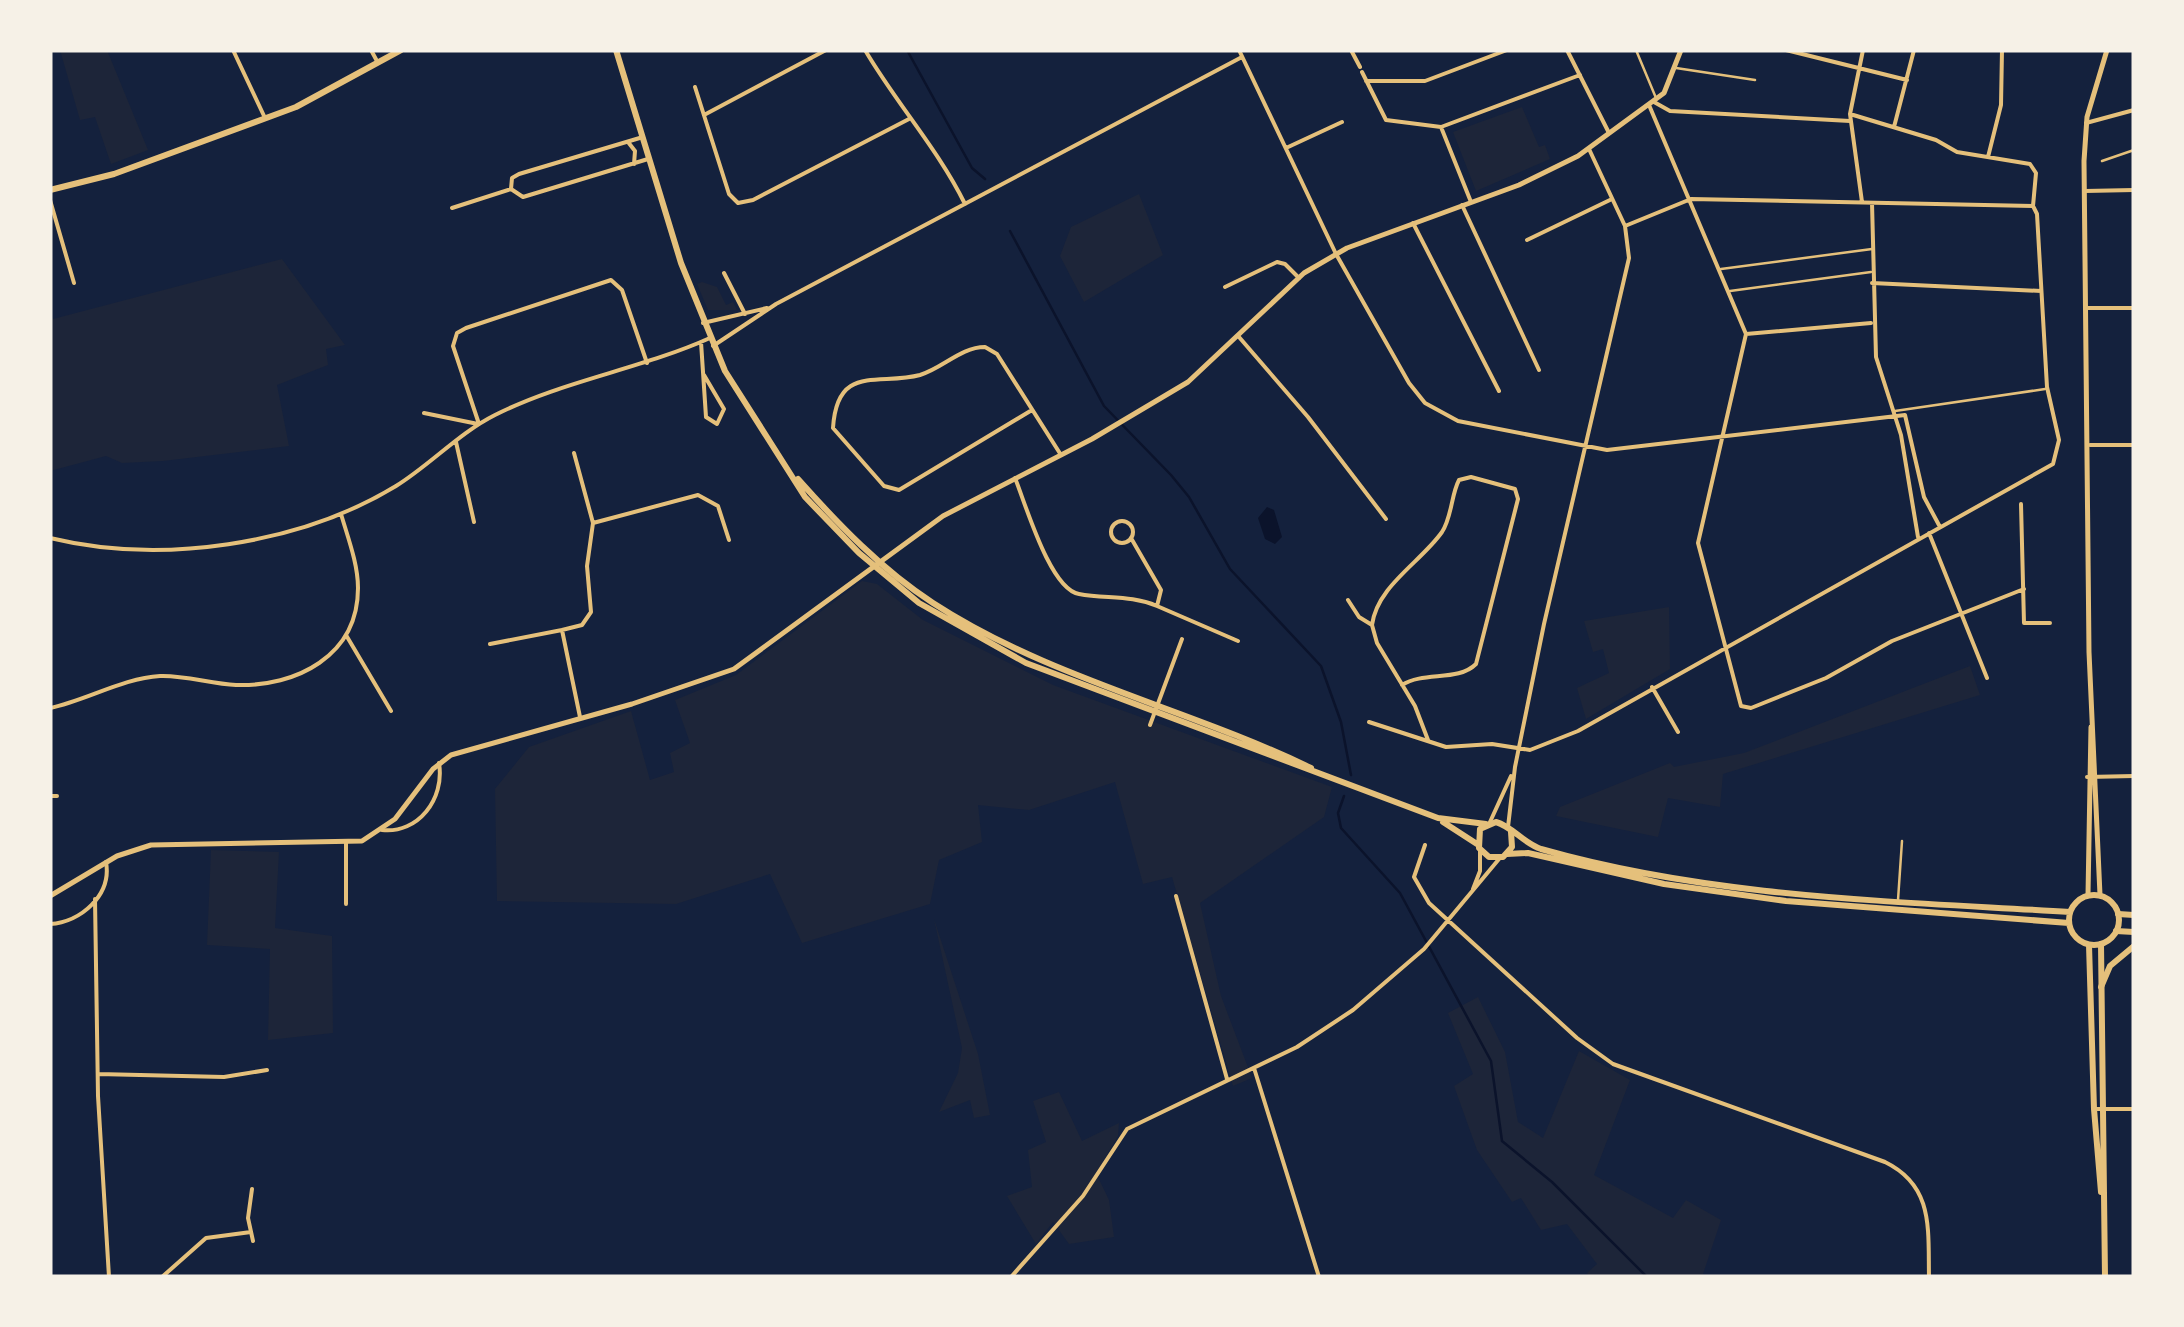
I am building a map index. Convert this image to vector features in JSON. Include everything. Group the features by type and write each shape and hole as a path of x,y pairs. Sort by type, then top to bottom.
{"main road":[{"path":"50,190 114,174 313,99 402,50"},
{"path":"618,50 703,322 750,416 781,460 877,564 930,602 1000,642 1155,710 1280,754 1335,780 1438,818 1510,829 1538,848 1679,879 1898,901 2070,912"},
{"path":"1438,818 1478,847 1504,856 1528,852 1678,887 1793,902 2069,923"},
{"path":"1478,847 1479,831 1488,824"},
{"path":"1504,856 1513,842 1510,829"},
{"path":"2088,895 2100,895 2112,902 2118,914 2116,931 2101,944 2089,944 2076,937 2069,923 2070,912 2088,895"},
{"path":"2118,914 2134,915"},
{"path":"2116,931 2134,932"},
{"path":"2089,944 2105,1277"},
{"path":"2098,1109 2101,944"},
{"path":"2100,987 2110,966 2134,946"}],"street":[{"path":"234,50 265,118"},
{"path":"371,50 378,63"},
{"path":"704,115 826,50"},
{"path":"865,50 946,168 964,204"},
{"path":"1239,50 1336,254 1408,383 1426,403 1458,421 1586,448 1621,449 1896,414 2047,389"},
{"path":"1351,50 1386,120 1441,127 1580,75"},
{"path":"1366,81 1426,81 1507,50"},
{"path":"1567,50 1609,133"},
{"path":"1636,50 1746,334 1698,549 1739,703 1747,709 1826,678 1892,641 2024,589"},
{"path":"50,896 130,850 167,844 362,841 382,830 439,764 463,751 734,670 952,510 1109,430 1188,382 1240,338 1298,278 1336,254 1536,178 1589,148 1653,102 1681,50"},
{"path":"1786,50 1906,80"},
{"path":"1862,202 1850,114 1863,50"},
{"path":"1894,127 1914,50"},
{"path":"1988,157 2001,105 2002,50"},
{"path":"2088,895 2092,714 2086,123 2106,52"},
{"path":"50,538 120,548 194,547 278,532 341,514 407,478 499,412 701,342 712,342 776,304 1242,57"},
{"path":"1674,68 1755,80"},
{"path":"695,87 728,194 734,202 742,203 909,119"},
{"path":"1653,102 1670,111 1850,122"},
{"path":"2086,123 2134,110"},
{"path":"1370,722 1446,747 1492,744 1534,749 1578,731 2050,466 2060,452 2047,389 2037,214 2033,206 2037,196 2034,167 1953,151 1850,114"},
{"path":"1286,148 1342,122"},
{"path":"1441,127 1471,202"},
{"path":"511,189 512,178 519,174 643,137"},
{"path":"628,142 635,152 634,164"},
{"path":"1510,829 1515,768 1628,262 1625,226 1589,148"},
{"path":"2102,161 2134,150"},
{"path":"511,189 523,197 650,159"},
{"path":"452,208 511,189"},
{"path":"2085,191 2134,190"},
{"path":"1625,226 1691,198 2033,206"},
{"path":"50,200 74,283"},
{"path":"1527,240 1612,200"},
{"path":"1872,202 1876,357 1896,414 1918,538"},
{"path":"1462,205 1539,370"},
{"path":"1413,223 1499,391"},
{"path":"1720,269 1872,249"},
{"path":"1225,288 1277,262 1285,264 1298,278"},
{"path":"1729,291 1872,272"},
{"path":"724,273 745,314"},
{"path":"480,424 453,346 457,333 466,328 611,280 622,290 647,362"},
{"path":"1872,283 2041,291"},
{"path":"703,322 776,304"},
{"path":"2088,308 2134,308"},
{"path":"1746,334 1873,323"},
{"path":"1240,338 1308,416 1386,519"},
{"path":"701,342 706,418 717,424 724,409 704,375"},
{"path":"1032,410 895,491 884,486 833,428 840,398 858,380 921,374 978,347 994,351 1061,455"},
{"path":"424,413 480,424"},
{"path":"1896,414 1909,420 1924,497 1940,527"},
{"path":"456,442 474,522"},
{"path":"2090,445 2134,445"},
{"path":"490,644 582,625 592,608 587,566 594,523 574,453"},
{"path":"1402,684 1422,676 1464,673 1476,664 1518,499 1516,489 1468,477 1459,480 1444,528 1376,610 1372,625 1377,643 1429,741"},
{"path":"1014,478 1062,585 1075,593 1125,596 1157,606 1238,641"},
{"path":"594,523 698,494 718,506 729,540"},
{"path":"2021,504 2024,623 2050,623"},
{"path":"50,708 152,677 236,685 293,677 325,660 346,635 358,588 341,514"},
{"path":"1132,538 1117,542 1114,526 1128,522 1132,527 1132,538 1160,590 1157,606"},
{"path":"1929,532 1987,678"},
{"path":"1348,600 1358,617 1372,625"},
{"path":"562,630 580,719"},
{"path":"346,635 391,710"},
{"path":"1150,725 1182,639"},
{"path":"1652,687 1678,732"},
{"path":"382,830 403,829 424,818 440,778 439,764"},
{"path":"1488,824 1515,768"},
{"path":"2091,777 2134,776"},
{"path":"2091,777 2100,895"},
{"path":"1898,901 1902,842"},
{"path":"346,843 346,904"},
{"path":"1426,844 1414,877 1416,885 1449,921 1577,1038 1612,1064 1885,1162 1907,1175 1926,1206 1929,1277"},
{"path":"1469,896 1480,871 1478,847"},
{"path":"1012,1277 1021,1274 1083,1196 1126,1130 1254,1068 1346,1016 1424,949 1504,856"},
{"path":"50,924 78,918 95,899 108,870 106,862"},
{"path":"1176,896 1228,1079"},
{"path":"95,899 98,1074 109,1277"},
{"path":"1254,1068 1320,1277"},
{"path":"98,1074 224,1077 267,1070"},
{"path":"2098,1109 2134,1109"},
{"path":"252,1189 253,1241"},
{"path":"162,1277 206,1238 251,1232"}],"shaded area":[{"path":"60,50 107,50 148,150 111,164 95,117 80,120"},
{"path":"1522,107 1539,147 1545,145 1550,159 1476,191 1453,132"},
{"path":"1139,194 1163,255 1084,302 1060,256 1071,227"},
{"path":"282,259 345,345 326,349 328,365 277,385 289,446 163,461 122,463 106,456 50,471 50,311 53,319"},
{"path":"697,284 717,287 726,305 733,302 737,310 708,310"},
{"path":"1267,507 1274,510 1282,537 1275,544 1265,539 1258,518"},
{"path":"862,581 877,584 923,620 1053,685 1332,787 1324,817 1200,903 1221,996 1252,1078 1233,1086 1172,877 1143,884 1115,782 1029,810 978,805 982,842 939,860 930,904 802,943 770,874 676,904 497,901 495,789 529,747 631,711 650,780 674,772 670,753 690,743 675,700 736,675"},
{"path":"1669,607 1670,669 1586,719 1577,688 1609,673 1603,649 1593,652 1584,621"},
{"path":"1970,666 1980,695 1723,774 1720,807 1668,798 1658,837 1556,816 1560,807 1670,763 1674,767 1744,753"},
{"path":"211,850 279,852 275,928 332,936 333,1033 268,1040 270,949 207,945"},
{"path":"934,919 978,1054 990,1115 974,1118 970,1100 939,1112 958,1073 962,1048"},
{"path":"1478,997 1505,1052 1518,1122 1543,1138 1579,1051 1630,1080 1594,1175 1673,1218 1686,1200 1721,1220 1703,1274 1706,1277 1589,1277 1587,1273 1597,1264 1567,1224 1541,1230 1521,1198 1512,1202 1477,1150 1454,1086 1473,1074 1448,1013"},
{"path":"1059,1092 1082,1141 1119,1123 1118,1136 1096,1173 1109,1200 1114,1237 1069,1244 1053,1222 1036,1244 1007,1196 1032,1187 1028,1150 1046,1142 1033,1101"}],"waterway":[{"path":"907,50 972,168 985,179"},
{"path":"1010,231 1104,406 1189,497 1230,569 1321,666 1341,722 1351,775"},
{"path":"1344,796 1338,813 1341,828 1400,893 1491,1061 1502,1141 1552,1182 1647,1277"}]}
